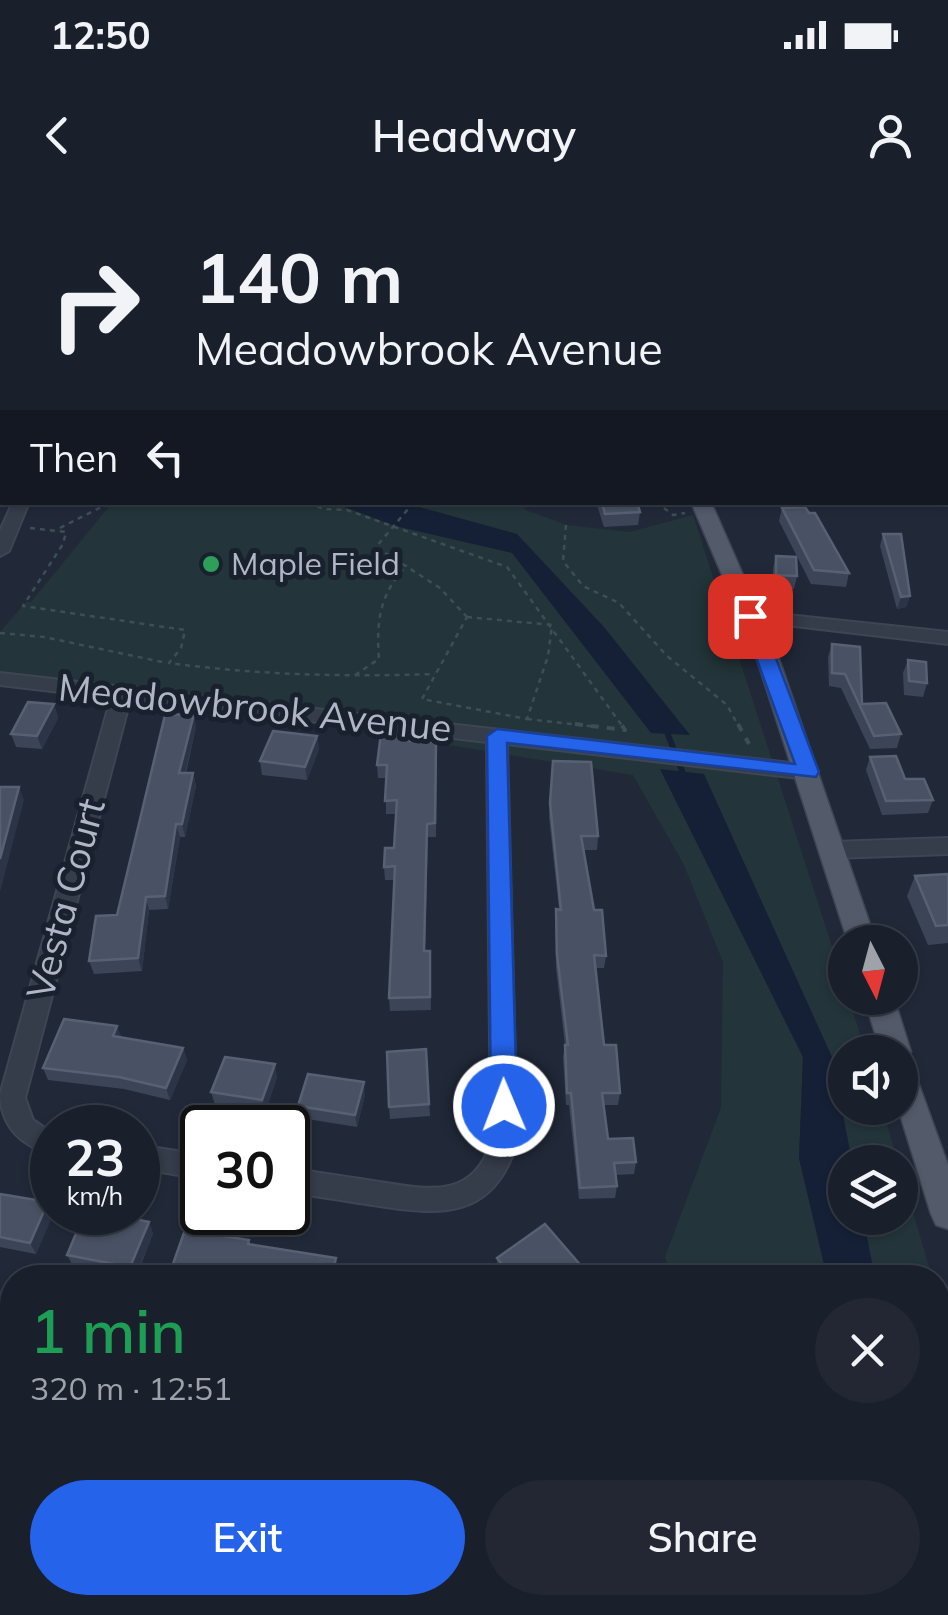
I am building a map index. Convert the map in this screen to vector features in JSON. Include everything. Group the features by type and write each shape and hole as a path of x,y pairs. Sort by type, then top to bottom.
{"main road":[{"path":"703,507 750,616 808,772 857,925"},
{"path":"918,1121 947,1209"}],"street":[{"path":"0,551 19,505"},
{"path":"750,616 948,638"},
{"name":"Meadowbrook Avenue","path":"0,679 808,772"},
{"name":"Vesta Court","path":"30,1133 15,1116 12,1098 122,693"},
{"path":"310,1183 432,1202 473,1191 489,1179 500,1162 504,1142 497,736"},
{"path":"834,850 948,846"}],"path":[{"path":"10,528 60,528 105,505"},
{"path":"314,505 346,510 396,526 507,567 625,730 527,719 422,699 467,617"},
{"path":"412,505 376,546 440,588 467,617 552,625"},
{"path":"662,505 674,515 703,507"},
{"path":"566,525 563,561 583,586 619,602 667,656 727,705 749,744"},
{"path":"60,528 66,532 64,544 22,606 185,630 181,648 169,663"},
{"path":"350,677 379,659 376,616 389,584 407,565"},
{"path":"527,719 548,656 552,625"},
{"path":"0,633 44,637 231,672 350,677 435,674"}],"shaded area":[{"path":"110,505 523,505 526,510 566,525 630,532 693,515 828,934 828,1015 854,1015 861,1035 828,1035 828,1050 661,770 803,1057 799,1158 824,1265 667,1265 665,1257 721,1108 723,962 684,865 633,775 0,672 0,632 26,602 31,602"},
{"path":"845,1125 887,1125 893,1145 849,1145"},
{"path":"918,1229 928,1265 872,1265 866,1235 918,1235"}],"water":[{"path":"339,505 412,505 517,534 604,627 690,735 651,733 512,553 395,526"},
{"path":"660,769 704,774 828,1048 828,1125 845,1125 849,1145 828,1145 828,1235 866,1235 873,1265 824,1265 799,1158 803,1057"}],"building":[{"path":"603,505 638,505 640,512 605,514"},
{"path":"805,507 809,513 815,513 849,573 814,570 782,508"},
{"path":"883,534 901,534 910,596 901,597"},
{"path":"776,556 796,557 797,576 776,575"},
{"path":"832,644 860,647 862,704 886,703 901,734 874,736 845,674 832,673"},
{"path":"908,660 926,662 927,683 909,681"},
{"path":"28,702 54,704 37,736 11,734"},
{"path":"194,714 179,773 193,773 182,824 176,824 165,896 146,897 138,958 89,961 96,916 117,915 165,715"},
{"path":"382,725 412,726 410,741 436,742 435,823 427,824 424,951 430,951 430,997 389,998 395,866 384,867 385,848 394,848 397,800 385,801 387,765 377,765"},
{"path":"273,731 317,736 305,767 260,761"},
{"path":"896,756 905,779 924,779 933,800 886,801 870,757"},
{"path":"553,761 591,762 598,836 581,836 594,910 602,910 606,956 594,955 604,1045 616,1045 620,1093 602,1093 608,1139 633,1138 636,1162 614,1163 617,1186 580,1188 571,1093 567,1093 568,1045 557,955 556,909 561,910 550,803"},
{"path":"0,787 19,787 0,859"},
{"path":"948,874 948,925 936,926 915,876"},
{"path":"64,1019 117,1026 113,1036 183,1048 166,1088 119,1077 43,1068"},
{"path":"426,1049 429,1104 389,1107 387,1052"},
{"path":"225,1057 275,1064 262,1100 211,1092"},
{"path":"308,1074 364,1082 355,1115 298,1105"},
{"path":"0,1194 30,1199 30,1235 34,1235 30,1243 0,1237"},
{"path":"545,1224 580,1265 503,1265 497,1258"},
{"path":"75,1235 144,1235 131,1265 67,1255"},
{"path":"183,1235 217,1235 336,1258 334,1265 173,1265"}],"waterway":[{"path":"665,727 684,776"}],"place":[{"name":"Maple Field","path":"211,564"}],"route":[{"path":"504,1106 497,736 808,772 766,650 750,616"}]}
